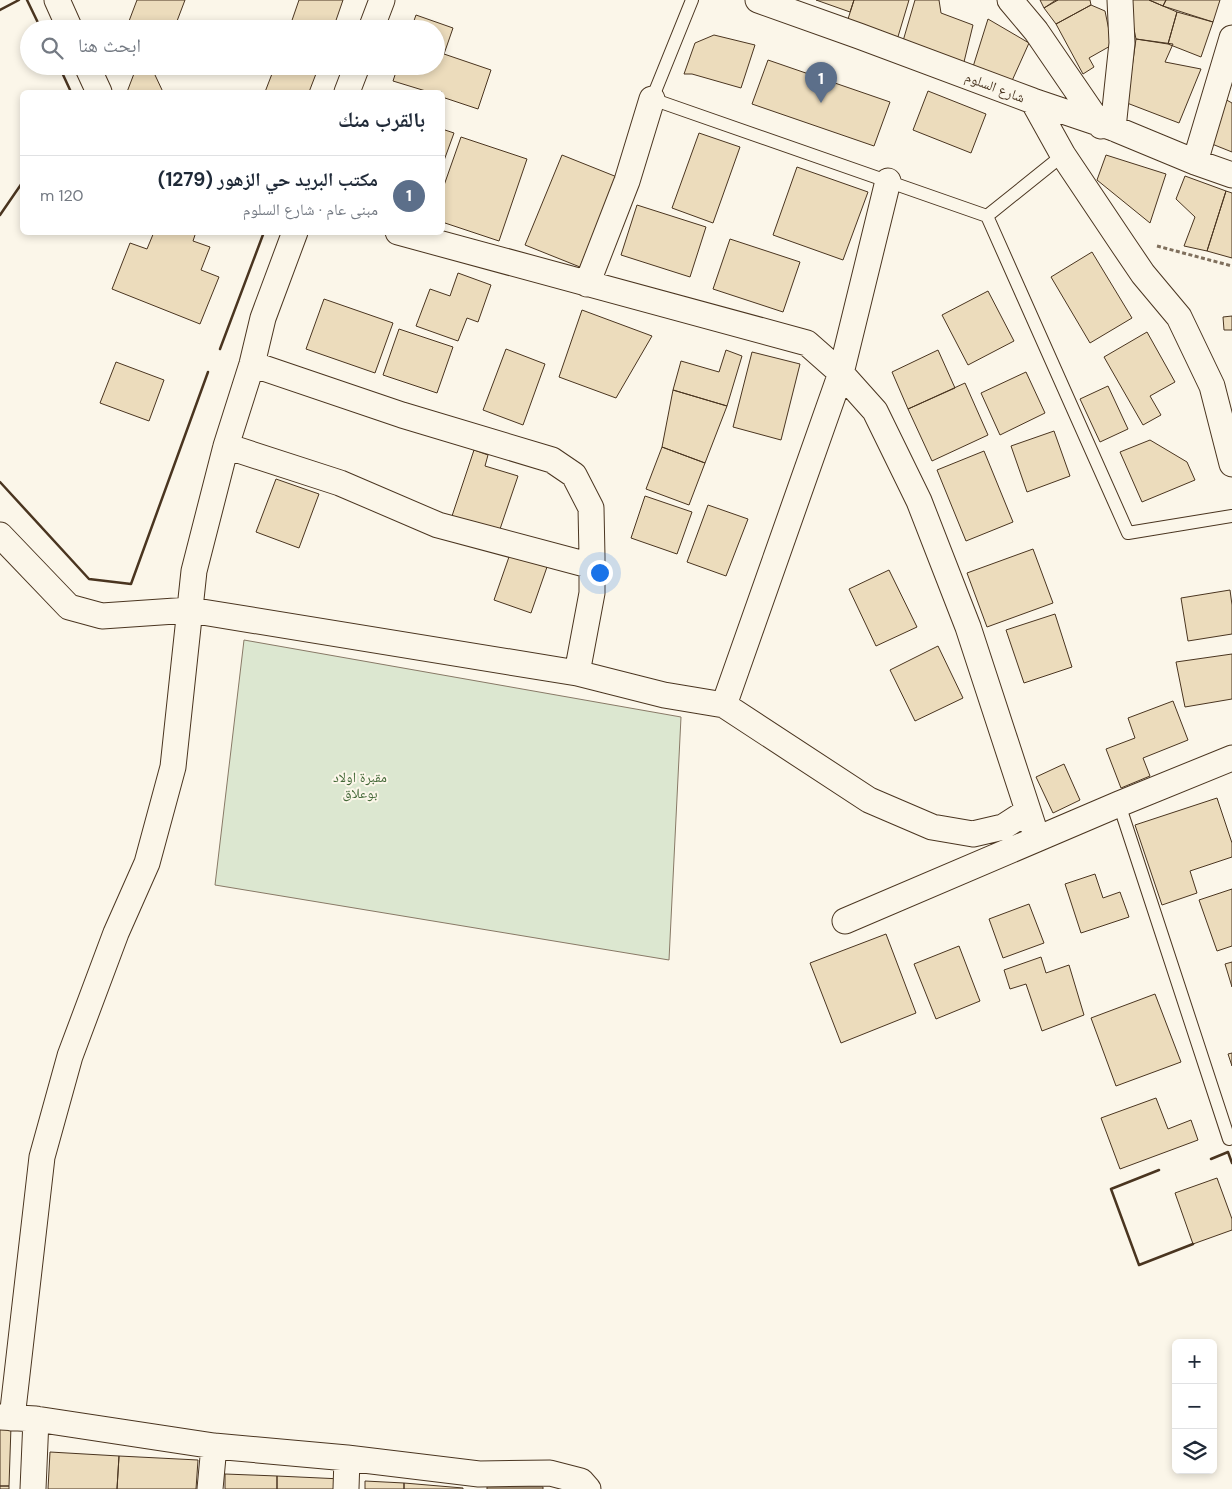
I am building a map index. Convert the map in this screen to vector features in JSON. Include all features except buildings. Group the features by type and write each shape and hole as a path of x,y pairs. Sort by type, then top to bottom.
{"street":[{"path":"57,0 66,20"},
{"path":"374,20 382,0"},
{"name":"شارع السلوم","path":"758,0 1107,127 1232,175"},
{"path":"1010,0 1036,31 1107,127"},
{"path":"1107,127 1122,43 1120,0"},
{"path":"1195,162 1232,38"},
{"path":"91,75 98,90"},
{"path":"348,90 354,75"},
{"path":"587,284 627,181 652,99"},
{"path":"1033,101 1063,155 1117,236 1143,274 1179,317 1212,386 1232,464"},
{"path":"724,705 840,373 888,181"},
{"path":"294,235 263,318 252,364 226,446 194,571 173,767 147,863 116,933 70,1056 42,1157 6,1418 36,1419 214,1446 347,1458 479,1481 550,1473 581,1481 588,1489"},
{"path":"409,235 807,343 840,373 875,411 919,501 968,627 1037,838"},
{"path":"252,364 402,415 552,460 574,475 591,508 592,566 592,594 577,673"},
{"path":"226,446 340,483 438,525 592,566"},
{"path":"0,535 69,607 102,616 190,610 577,673 664,695 724,705 869,800 932,827 973,834 1003,827 1028,811"},
{"path":"845,921 1037,838 1232,758"},
{"path":"33,1489 36,1419"},
{"path":"210,1489 214,1446"},
{"path":"346,1489 347,1458"}],"lane":[{"path":"692,0 652,99 987,216 1128,533 1232,516"},
{"path":"987,216 1063,155"},
{"path":"1119,804 1229,1139"}],"path":[{"path":"1117,236 1232,266"}],"green space":[{"name":"مقبرة اولاد بوعلاق","path":"244,640 681,717 669,960 215,885"}],"wall":[{"path":"0,10 19,0"},
{"path":"27,0 37,20"},
{"path":"63,75 70,90"},
{"path":"0,215 20,186"},
{"path":"220,349 263,235"},
{"path":"0,482 89,579 131,584 208,372"},
{"path":"1211,1159 1228,1152 1232,1163"},
{"path":"1159,1170 1111,1189 1139,1265 1193,1244"}],"place":[{"name":"مكتب البريد حي الزهور (1279)","path":"821,103"}]}
